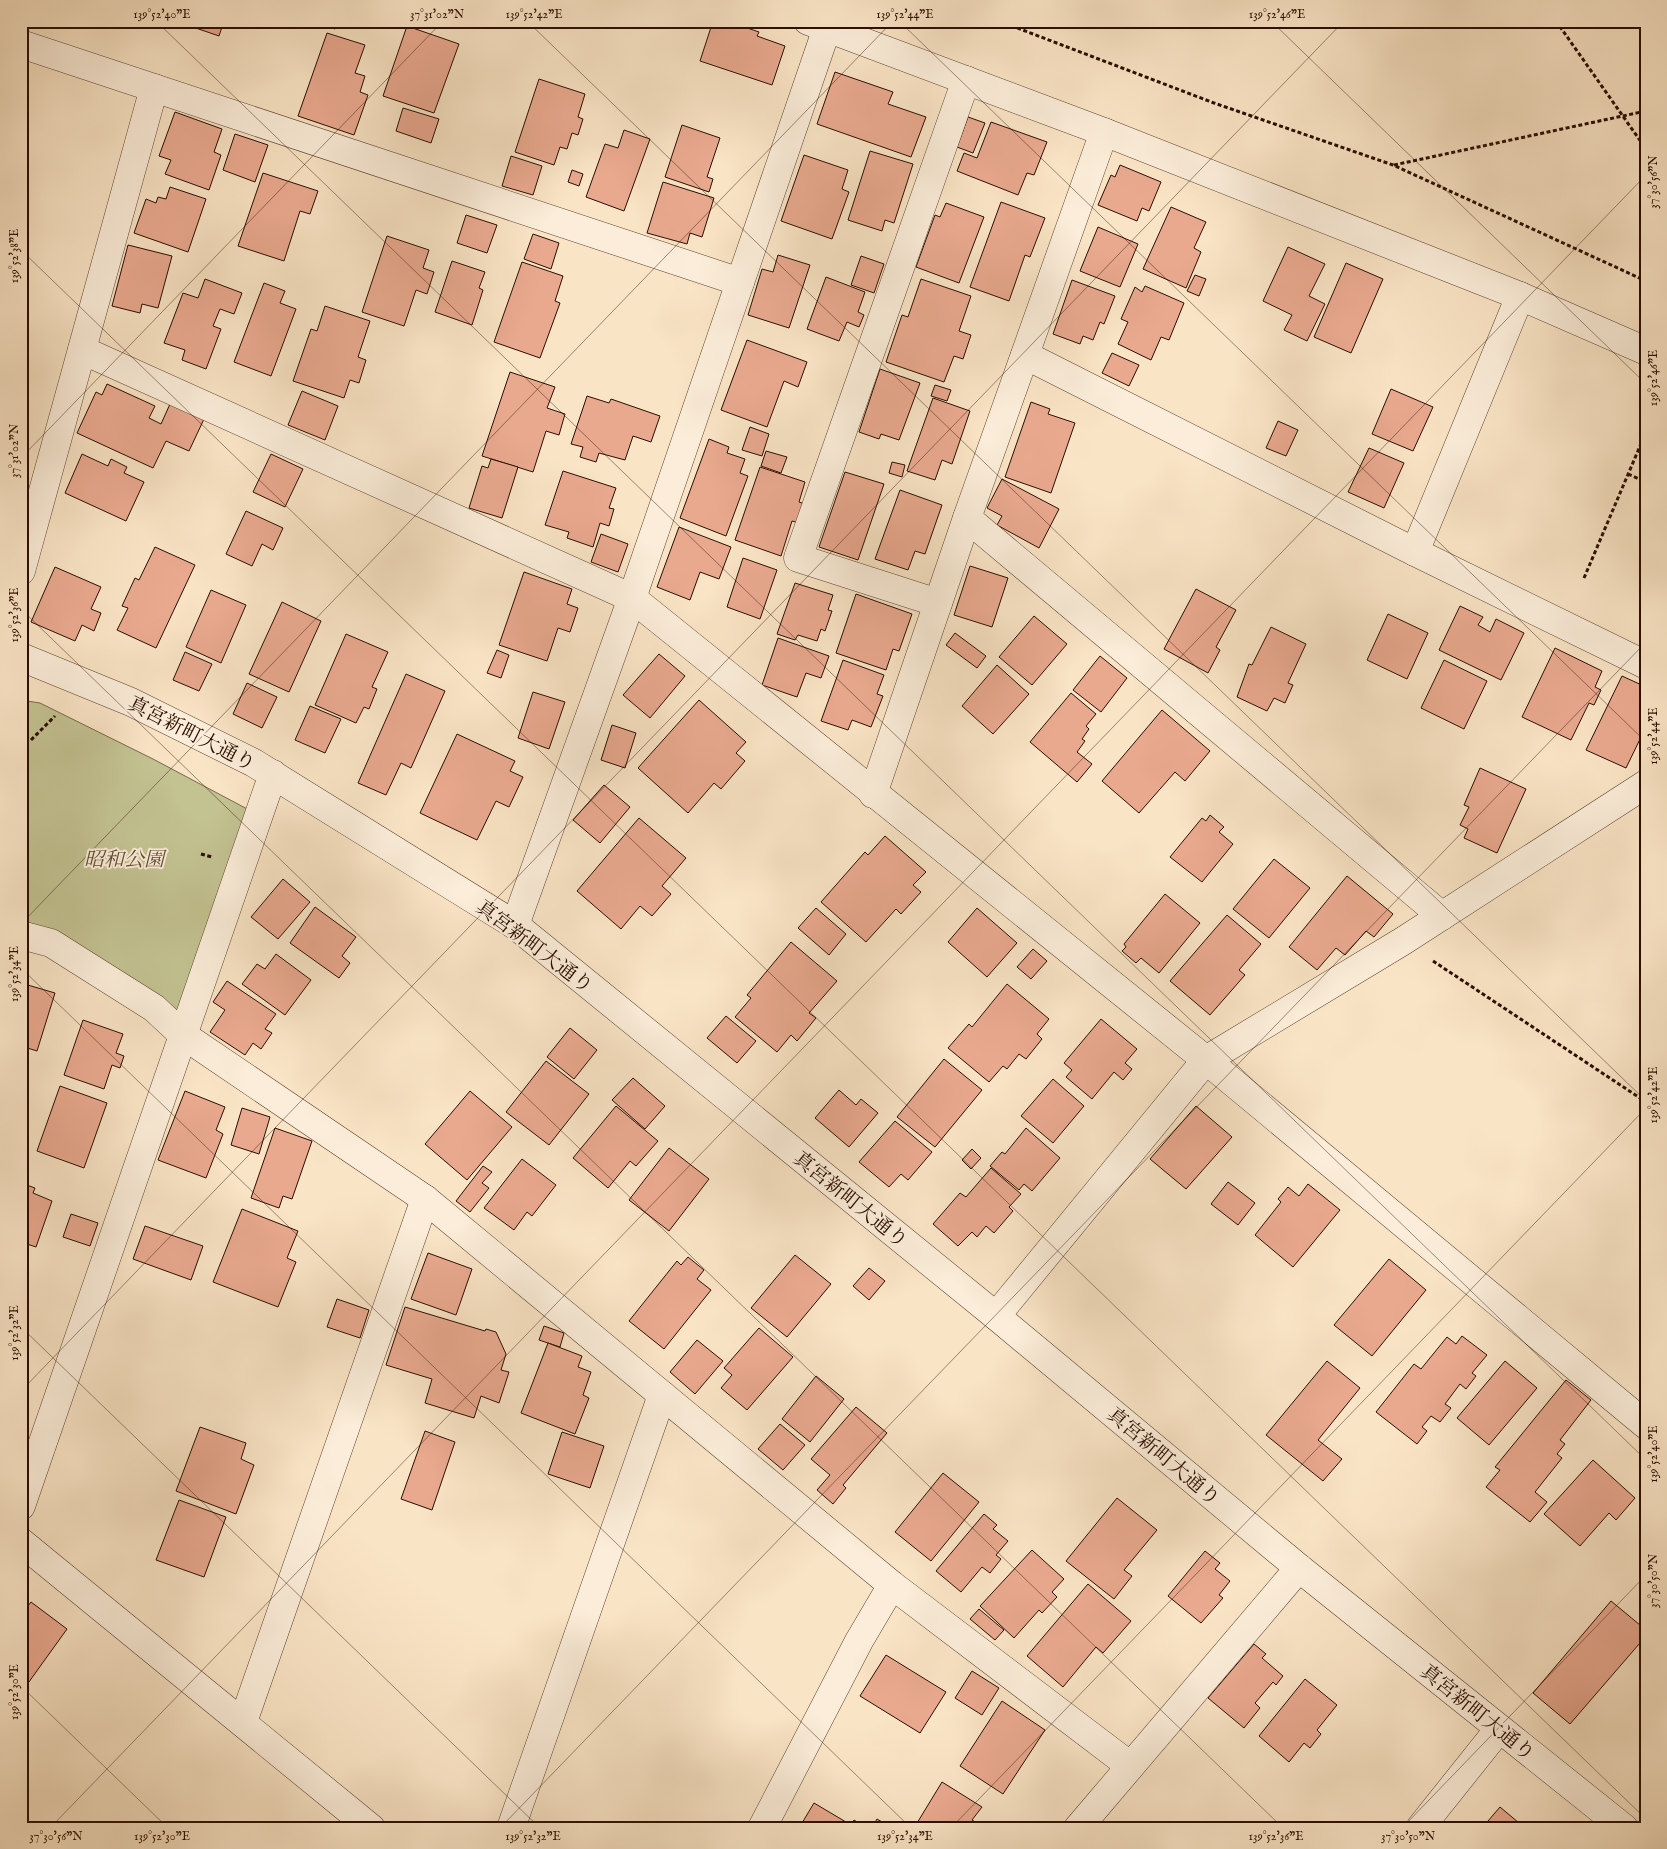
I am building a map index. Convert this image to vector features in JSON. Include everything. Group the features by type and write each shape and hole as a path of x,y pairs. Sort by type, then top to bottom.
{"street":[{"path":"515,925 632,598 740,282 818,24 1104,132 1520,296 1646,351"},
{"path":"21,44 740,282"},
{"path":"938,603 798,558 966,80"},
{"path":"21,571 154,88"},
{"path":"873,794 967,518 1104,132"},
{"path":"1415,552 1520,296"},
{"path":"82,350 632,598 873,794 1206,1060 1646,1425"},
{"path":"1025,355 1415,552 1646,665"},
{"path":"967,518 1442,916"},
{"name":"真宮新町大通り","path":"21,657 131,702 273,774 515,925 996,1316 1299,1568 1624,1828"},
{"path":"21,1506 273,774"},
{"path":"996,1316 1206,1060 1403,941 1646,784"},
{"path":"21,935 51,944 154,1008 183,1034 425,1199 892,1585 1129,1766"},
{"path":"243,1722 425,1199"},
{"path":"511,1828 662,1395"},
{"path":"21,1542 371,1828"},
{"path":"1078,1828 1299,1568"},
{"path":"762,1828 859,1641 892,1585"},
{"path":"1420,1828 1498,1729"}],"path":[{"path":"999,21 1214,103 1393,165 1646,281"},
{"path":"1556,21 1646,149"},
{"path":"1393,165 1646,111"},
{"path":"1584,578 1646,432"},
{"path":"1628,474 1646,482"},
{"path":"31,740 55,716"},
{"path":"1403,941 1646,1102"}],"green space":[{"name":"昭和公園","path":"21,700 40,703 153,759 251,811 178,1018 21,926"}],"building":[{"path":"188,21 224,21 219,36 187,25"},
{"path":"322,21 338,21 335,29 321,24"},
{"path":"713,21 727,21 759,32 757,36 785,46 772,85 700,61"},
{"path":"407,26 459,44 434,113 383,96"},
{"path":"327,33 365,45 355,73 365,76 360,92 368,95 354,135 298,116"},
{"path":"835,72 893,92 888,104 926,117 911,157 817,124"},
{"path":"539,79 585,94 578,117 583,119 578,135 572,133 567,149 560,147 554,165 515,152"},
{"path":"403,108 439,119 431,143 396,131"},
{"path":"175,112 222,129 214,152 221,155 209,190 165,174 171,160 159,156"},
{"path":"968,117 985,123 973,153 957,147"},
{"path":"991,122 1047,142 1034,175 1027,173 1018,195 957,171 964,153 977,158"},
{"path":"682,125 720,138 707,177 713,179 709,192 665,177"},
{"path":"624,130 650,139 624,211 586,197 605,144 618,148"},
{"path":"235,134 268,145 255,182 223,170"},
{"path":"870,151 913,164 894,223 885,220 882,231 848,220"},
{"path":"804,155 848,170 842,189 849,192 832,239 781,221"},
{"path":"511,156 542,166 533,195 502,186"},
{"path":"1120,165 1161,182 1149,211 1142,208 1137,221 1098,205 1111,175 1115,177"},
{"path":"572,170 583,174 579,186 568,182"},
{"path":"263,173 318,191 310,214 300,211 284,261 238,246"},
{"path":"663,182 714,198 702,237 690,233 687,244 647,233"},
{"path":"170,187 206,199 188,252 134,233 146,199 156,203 158,197 166,199"},
{"path":"1001,202 1045,218 1030,257 1025,255 1009,301 970,287"},
{"path":"946,203 984,217 959,283 916,267 935,215 940,217"},
{"path":"1171,207 1206,222 1194,248 1201,252 1186,288 1143,269"},
{"path":"466,215 497,225 487,253 457,243"},
{"path":"1098,227 1138,244 1120,287 1080,271"},
{"path":"533,234 559,243 551,269 524,259"},
{"path":"387,236 429,250 423,268 434,272 427,294 416,290 404,326 362,312"},
{"path":"128,245 172,256 158,308 142,304 140,313 112,306"},
{"path":"1288,247 1325,264 1309,296 1325,304 1307,341 1284,330 1292,315 1263,301"},
{"path":"778,255 810,265 789,328 748,315 762,269 773,272"},
{"path":"861,256 884,264 874,293 851,285"},
{"path":"452,261 485,272 479,288 483,290 472,325 435,312"},
{"path":"522,262 563,276 555,301 560,303 540,358 494,342"},
{"path":"1346,263 1383,279 1351,353 1314,337"},
{"path":"1195,275 1206,279 1199,296 1187,291"},
{"path":"826,277 865,292 858,312 864,315 859,327 847,322 839,341 807,329"},
{"path":"205,279 242,293 234,314 220,309 213,326 221,329 206,369 182,360 185,350 164,343 183,293 198,298"},
{"path":"921,279 971,296 959,331 971,335 963,359 954,356 944,382 886,362 902,315 908,317"},
{"path":"1072,280 1115,296 1104,324 1100,322 1093,340 1083,336 1080,344 1053,334"},
{"path":"264,283 285,291 280,303 296,309 271,376 234,362"},
{"path":"1145,286 1184,303 1169,340 1161,337 1151,360 1118,344 1128,322 1121,319 1135,287 1142,292"},
{"path":"325,306 370,321 358,357 366,360 359,383 350,380 344,398 293,381 311,329 317,331"},
{"path":"747,340 807,362 798,387 784,381 767,427 721,410"},
{"path":"1112,353 1139,365 1129,386 1102,373"},
{"path":"880,369 920,383 899,440 881,434 879,439 859,432"},
{"path":"510,372 555,387 547,408 565,414 559,435 546,431 533,472 482,456"},
{"path":"107,384 155,406 149,418 161,424 170,404 204,419 189,451 166,441 153,468 77,433 96,392 102,395"},
{"path":"935,385 951,390 947,401 931,396"},
{"path":"1391,389 1433,407 1413,451 1372,434"},
{"path":"302,391 338,406 325,440 288,425"},
{"path":"587,396 609,403 611,399 660,416 651,442 633,436 625,460 599,453 596,462 580,457 583,447 571,444"},
{"path":"933,398 970,411 952,464 942,460 935,480 907,471"},
{"path":"1031,402 1050,409 1048,414 1075,423 1051,493 1005,477"},
{"path":"1278,421 1298,430 1286,456 1266,448"},
{"path":"750,427 769,434 762,456 742,450"},
{"path":"709,439 729,447 727,453 745,459 740,473 748,476 726,536 680,518"},
{"path":"1369,448 1404,463 1384,508 1348,492"},
{"path":"766,451 787,457 781,473 761,466"},
{"path":"82,454 108,466 111,459 127,467 124,473 144,482 126,521 65,493"},
{"path":"271,454 303,469 285,507 253,492"},
{"path":"491,459 518,467 502,518 469,508 482,466 488,468"},
{"path":"892,462 905,465 902,477 889,473"},
{"path":"760,467 805,482 799,502 805,504 799,523 792,521 781,556 735,540"},
{"path":"563,471 616,488 609,508 614,509 609,526 600,523 593,547 567,538 569,532 545,525"},
{"path":"845,472 884,484 858,560 819,547"},
{"path":"1002,479 1059,509 1039,548 997,525 1002,516 987,508"},
{"path":"900,490 942,505 925,554 915,551 908,570 875,559"},
{"path":"246,511 283,528 273,550 262,544 252,566 226,554"},
{"path":"679,527 731,547 719,579 700,572 690,600 657,587"},
{"path":"601,534 628,544 618,572 591,562"},
{"path":"155,547 195,565 156,648 117,630 128,608 122,606 135,578 139,580"},
{"path":"743,558 777,570 760,619 727,607"},
{"path":"970,566 1008,578 992,627 954,615"},
{"path":"55,567 101,587 91,609 101,613 94,631 82,625 75,641 31,622"},
{"path":"524,572 572,589 567,604 578,608 570,632 558,628 547,661 499,645"},
{"path":"795,583 833,595 828,610 832,611 825,631 821,629 817,641 798,635 795,640 777,634"},
{"path":"1196,589 1236,610 1216,647 1220,650 1208,673 1164,649"},
{"path":"211,590 246,605 221,663 186,647"},
{"path":"856,594 912,614 899,651 893,649 886,670 836,653"},
{"path":"282,602 321,621 289,692 249,674"},
{"path":"1460,606 1483,617 1478,625 1490,632 1496,619 1524,633 1501,680 1439,650"},
{"path":"1388,614 1428,633 1407,679 1367,660"},
{"path":"1034,616 1067,644 1032,685 999,657"},
{"path":"1271,627 1306,644 1288,683 1293,685 1285,703 1274,698 1267,711 1237,697 1249,664 1252,665"},
{"path":"955,633 986,656 977,668 946,645"},
{"path":"346,634 388,652 372,687 377,689 369,709 364,707 356,723 315,705"},
{"path":"778,638 829,656 821,678 806,673 797,697 762,685"},
{"path":"1555,648 1602,671 1595,687 1601,690 1594,705 1589,703 1571,740 1522,717"},
{"path":"497,650 509,655 501,678 487,673"},
{"path":"185,652 212,664 199,691 173,680"},
{"path":"659,654 685,676 650,718 623,695"},
{"path":"1100,656 1127,678 1101,712 1073,690"},
{"path":"843,660 884,675 877,694 883,696 871,727 852,720 848,730 821,721"},
{"path":"1444,660 1487,681 1464,729 1421,708"},
{"path":"997,665 1029,694 993,734 962,706"},
{"path":"406,674 445,691 411,768 401,763 386,795 358,783"},
{"path":"1622,676 1646,687 1646,732 1644,731 1626,768 1586,750"},
{"path":"247,683 277,697 262,728 233,714"},
{"path":"533,692 565,702 549,749 518,738"},
{"path":"1071,693 1096,714 1086,726 1089,729 1082,739 1085,741 1077,752 1092,764 1077,782 1030,742"},
{"path":"699,700 746,742 736,753 745,761 721,789 714,783 688,813 638,768"},
{"path":"310,706 341,719 325,753 295,740"},
{"path":"1162,710 1210,751 1185,781 1175,772 1139,813 1102,781"},
{"path":"612,725 636,733 625,768 601,760"},
{"path":"457,734 515,761 510,771 523,777 509,807 496,801 477,840 420,813"},
{"path":"21,757 25,762 27,777 21,789"},
{"path":"1480,768 1526,789 1497,853 1464,838 1468,829 1460,825 1469,807 1464,805"},
{"path":"604,785 630,807 600,843 573,820"},
{"path":"1210,815 1224,827 1219,832 1233,844 1202,882 1170,857 1202,818 1206,821"},
{"path":"639,818 686,858 662,886 671,894 652,916 640,906 621,929 577,891"},
{"path":"885,836 926,872 913,885 921,892 901,914 896,909 866,942 821,902 865,852 868,855"},
{"path":"1274,859 1310,888 1269,938 1233,909"},
{"path":"1347,876 1393,914 1374,937 1366,931 1345,955 1336,948 1317,970 1289,947"},
{"path":"283,879 310,902 278,939 251,917"},
{"path":"1165,894 1200,923 1159,973 1141,958 1136,963 1122,951 1126,947 1124,944"},
{"path":"315,907 356,937 342,956 350,963 339,978 290,943"},
{"path":"816,908 846,934 829,955 798,928"},
{"path":"977,908 1017,943 987,977 948,942"},
{"path":"1227,915 1261,944 1239,970 1245,975 1210,1015 1170,981"},
{"path":"791,942 837,981 809,1013 816,1018 797,1041 791,1035 777,1052 735,1017 751,998 747,995"},
{"path":"1033,949 1047,961 1031,979 1017,967"},
{"path":"276,954 311,980 285,1015 242,984 257,964 265,969"},
{"path":"227,981 276,1014 265,1029 272,1033 261,1049 253,1043 245,1055 210,1032 225,1010 213,1002"},
{"path":"21,983 55,993 37,1051 21,1046"},
{"path":"1007,984 1049,1019 1037,1034 1042,1039 1026,1059 1019,1054 1007,1069 1003,1066 989,1082 948,1048 969,1024 972,1027"},
{"path":"726,1016 756,1041 737,1063 707,1038"},
{"path":"1101,1019 1137,1049 1125,1063 1132,1069 1123,1080 1114,1072 1092,1099 1066,1077 1072,1070 1064,1063"},
{"path":"83,1020 123,1034 116,1053 124,1056 120,1068 112,1065 104,1089 64,1075"},
{"path":"570,1028 597,1050 574,1079 547,1057"},
{"path":"944,1059 982,1090 935,1147 897,1117"},
{"path":"546,1061 589,1094 549,1145 506,1112"},
{"path":"633,1078 665,1106 645,1129 612,1100"},
{"path":"1053,1079 1084,1106 1053,1143 1021,1116"},
{"path":"60,1086 107,1103 84,1168 37,1151"},
{"path":"839,1090 856,1105 861,1099 878,1113 849,1147 815,1118"},
{"path":"185,1091 225,1107 216,1130 223,1134 206,1178 158,1160"},
{"path":"470,1091 512,1127 467,1180 425,1144"},
{"path":"616,1106 658,1141 636,1166 630,1161 608,1188 573,1158"},
{"path":"1196,1106 1232,1137 1186,1189 1150,1159"},
{"path":"242,1108 270,1117 259,1154 231,1145"},
{"path":"895,1121 932,1152 908,1180 901,1174 889,1187 859,1162"},
{"path":"275,1128 312,1141 292,1199 283,1196 279,1208 251,1198"},
{"path":"1026,1128 1060,1158 1032,1191 1024,1184 1019,1190 990,1166 1002,1152 1005,1154"},
{"path":"669,1148 709,1179 669,1231 629,1200"},
{"path":"972,1149 981,1158 971,1169 962,1160"},
{"path":"522,1159 556,1185 532,1216 527,1212 514,1230 484,1208"},
{"path":"483,1166 492,1172 482,1183 489,1188 470,1212 456,1201"},
{"path":"991,1168 1021,1194 1009,1207 1013,1211 994,1233 986,1226 977,1237 972,1232 958,1246 933,1224 960,1193 966,1197"},
{"path":"1228,1182 1255,1203 1238,1225 1211,1204"},
{"path":"21,1183 35,1188 33,1193 52,1201 36,1247 21,1242"},
{"path":"1308,1184 1340,1210 1293,1267 1255,1235 1281,1202 1278,1199 1288,1187 1299,1196"},
{"path":"242,1209 298,1231 287,1258 296,1262 278,1307 213,1282"},
{"path":"71,1214 98,1223 90,1246 63,1237"},
{"path":"145,1226 203,1246 191,1280 133,1259"},
{"path":"428,1253 472,1269 456,1315 411,1299"},
{"path":"795,1255 831,1284 787,1337 751,1308"},
{"path":"688,1257 704,1270 697,1279 711,1290 664,1349 629,1321 677,1261 681,1265"},
{"path":"1389,1259 1426,1290 1372,1356 1334,1325"},
{"path":"869,1268 885,1281 869,1300 853,1286"},
{"path":"337,1299 369,1310 360,1338 327,1327"},
{"path":"405,1307 485,1331 486,1329 496,1332 506,1354 501,1370 509,1372 499,1403 481,1396 474,1418 425,1403 432,1379 386,1365"},
{"path":"544,1326 564,1333 560,1347 539,1340"},
{"path":"759,1328 793,1357 747,1410 721,1388 732,1375 724,1368"},
{"path":"1462,1336 1487,1355 1472,1373 1476,1376 1466,1389 1460,1384 1445,1404 1451,1408 1440,1422 1431,1416 1422,1427 1427,1431 1417,1444 1376,1412 1414,1364 1421,1369 1447,1337 1456,1344"},
{"path":"697,1340 723,1361 695,1394 670,1372"},
{"path":"548,1343 582,1356 578,1367 591,1372 583,1395 589,1398 575,1434 521,1413"},
{"path":"1327,1361 1360,1388 1318,1440 1342,1459 1323,1481 1266,1435"},
{"path":"1505,1361 1537,1388 1489,1445 1457,1418"},
{"path":"816,1376 844,1399 810,1442 782,1419"},
{"path":"1566,1380 1591,1400 1560,1440 1565,1444 1557,1454 1562,1458 1535,1492 1547,1502 1530,1522 1486,1487 1500,1470 1495,1467"},
{"path":"856,1407 887,1433 843,1485 846,1488 833,1504 817,1490 830,1475 811,1459"},
{"path":"780,1424 805,1445 783,1470 758,1449"},
{"path":"200,1427 246,1443 241,1459 254,1465 236,1514 176,1491"},
{"path":"425,1431 455,1442 432,1510 401,1499"},
{"path":"562,1432 604,1446 590,1488 548,1474"},
{"path":"1593,1460 1635,1498 1616,1520 1609,1513 1580,1546 1544,1514"},
{"path":"943,1473 979,1502 931,1561 895,1532"},
{"path":"1117,1498 1157,1530 1124,1570 1132,1576 1114,1599 1066,1561"},
{"path":"179,1500 226,1517 204,1577 156,1560"},
{"path":"984,1514 997,1525 993,1529 1008,1541 996,1555 1001,1559 990,1573 982,1567 961,1592 936,1571"},
{"path":"1032,1550 1064,1579 1052,1592 1057,1597 1042,1613 1039,1610 1014,1638 980,1606"},
{"path":"1205,1551 1220,1563 1215,1569 1230,1581 1219,1595 1223,1598 1201,1623 1168,1596"},
{"path":"1088,1584 1131,1621 1103,1653 1096,1647 1063,1687 1027,1656"},
{"path":"1611,1601 1646,1630 1646,1636 1570,1724 1533,1693"},
{"path":"31,1602 67,1629 21,1693 21,1615"},
{"path":"979,1609 1004,1630 995,1640 970,1619"},
{"path":"1254,1644 1266,1654 1262,1658 1283,1676 1276,1685 1273,1682 1255,1703 1260,1708 1244,1728 1208,1698"},
{"path":"886,1655 946,1692 920,1733 860,1696"},
{"path":"972,1671 999,1688 982,1715 955,1698"},
{"path":"1305,1679 1337,1705 1317,1730 1321,1734 1310,1748 1304,1743 1289,1762 1259,1736"},
{"path":"1002,1701 1045,1730 1003,1794 960,1766"},
{"path":"942,1782 982,1807 972,1820 977,1823 974,1828 914,1828"},
{"path":"814,1803 851,1825 854,1820 865,1827 799,1828"},
{"path":"1500,1807 1525,1828 1482,1828"},
{"path":"877,1819 892,1828 872,1828"}]}
